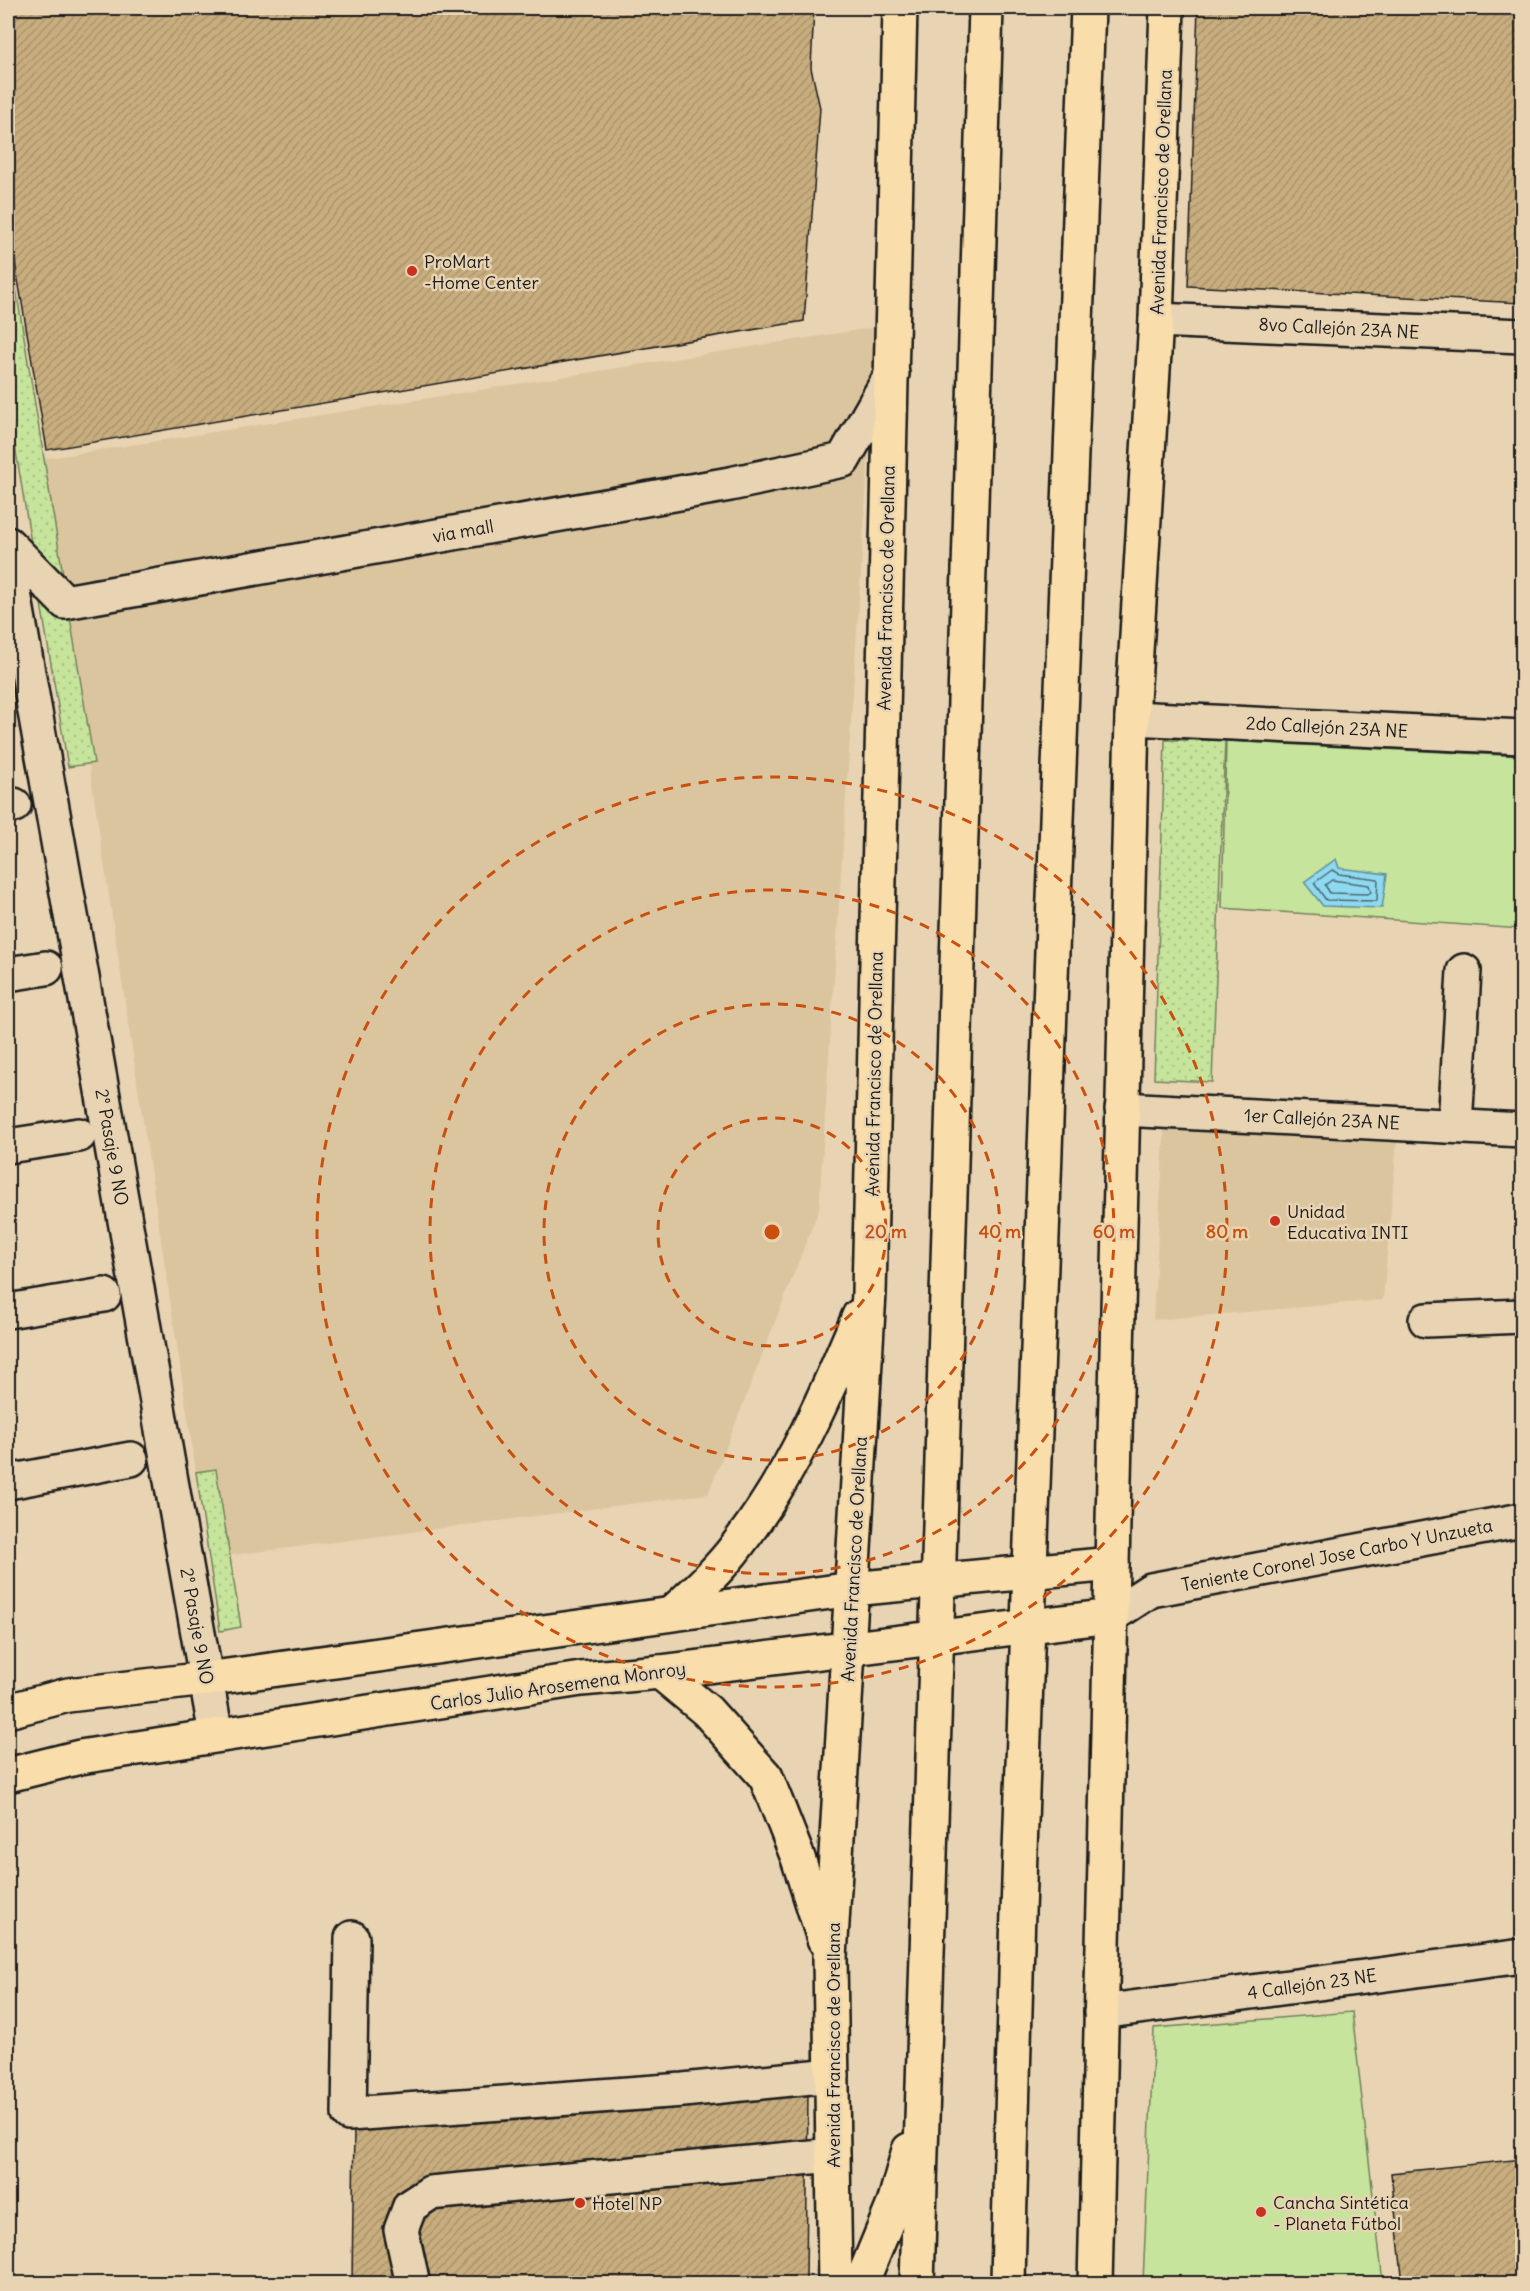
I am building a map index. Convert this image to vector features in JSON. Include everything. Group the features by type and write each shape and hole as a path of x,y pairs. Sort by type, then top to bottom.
{"main road":[{"name":"Avenida Francisco de Orellana","path":"835,2283 830,1957 869,1293 900,8"},
{"path":"917,2283 986,8"},
{"path":"1008,2283 1013,2022 1027,1628 1072,365 1089,8"},
{"name":"Avenida Francisco de Orellana","path":"1095,2283 1132,718 1156,320 1167,8"},
{"path":"672,1613 713,1575 739,1544 791,1464 823,1403 869,1293"},
{"path":"8,1711 68,1695 206,1679 852,1589 1112,1564"},
{"name":"Carlos Julio Arosemena Monroy","path":"8,1775 80,1757 581,1679 660,1672 1112,1616"},
{"path":"660,1672 707,1712 766,1777 798,1858 830,1957"},
{"path":"861,2283 894,2204 923,2102"}],"street":[{"name":"8vo Callejón 23A NE","path":"1156,320 1522,336"},
{"name":"via mall","path":"8,544 65,602 730,484 843,460 892,374"},
{"name":"2° Pasaje 9 NO","path":"8,559 216,1736"},
{"name":"2do Callejón 23A NE","path":"1132,718 1522,737"},
{"path":"8,974 46,968"},
{"path":"1455,1126 1464,971"},
{"name":"1er Callejón 23A NE","path":"1122,1109 1522,1130"},
{"path":"8,1146 79,1135"},
{"path":"8,1311 104,1295"},
{"path":"1426,1320 1522,1316"},
{"path":"8,1482 131,1459"},
{"name":"Teniente Coronel Jose Carbo Y Unzueta","path":"1112,1616 1150,1590 1522,1520"},
{"path":"1112,1564 1150,1590"},
{"path":"352,1938 349,2114 683,2090 832,2074"},
{"name":"4 Callejón 23 NE","path":"1101,2012 1522,1956"},
{"path":"413,2283 400,2230 410,2206 430,2193 833,2155"}],"shaded area":[{"path":"877,327 819,1209 708,1494 209,1558 43,459"},
{"name":"Unidad Educativa INTI","path":"1165,1122 1397,1141 1383,1300 1153,1320"}],"green space":[{"path":"8,240 94,763 68,767 8,403"},
{"path":"1165,740 1225,740 1212,1082 1154,1079"},
{"path":"1226,741 1522,756 1522,929 1222,908"},
{"path":"216,1469 241,1627 220,1631 196,1472"},
{"name":"Cancha Sintética - Planeta Fútbol","path":"1352,2012 1383,2283 1143,2283 1154,2028"}],"water":[{"path":"1336,859 1339,868 1387,874 1382,908 1323,906 1304,882"}],"building":[{"name":"ProMart -Home Center","path":"8,8 814,8 811,68 820,108 804,321 47,450 8,221"},
{"path":"1198,8 1522,8 1522,303 1188,286"},
{"name":"Hotel NP","path":"808,2093 806,2281 747,2284 352,2284 354,2126"},
{"path":"1522,2159 1522,2284 1403,2284 1391,2173"}],"place":[{"name":"ProMart -Home Center","path":"412,271"},
{"name":"Unidad Educativa INTI","path":"1275,1221"},
{"name":"Hotel NP","path":"580,2203"},
{"name":"Cancha Sintética - Planeta Fútbol","path":"1261,2212"}]}
